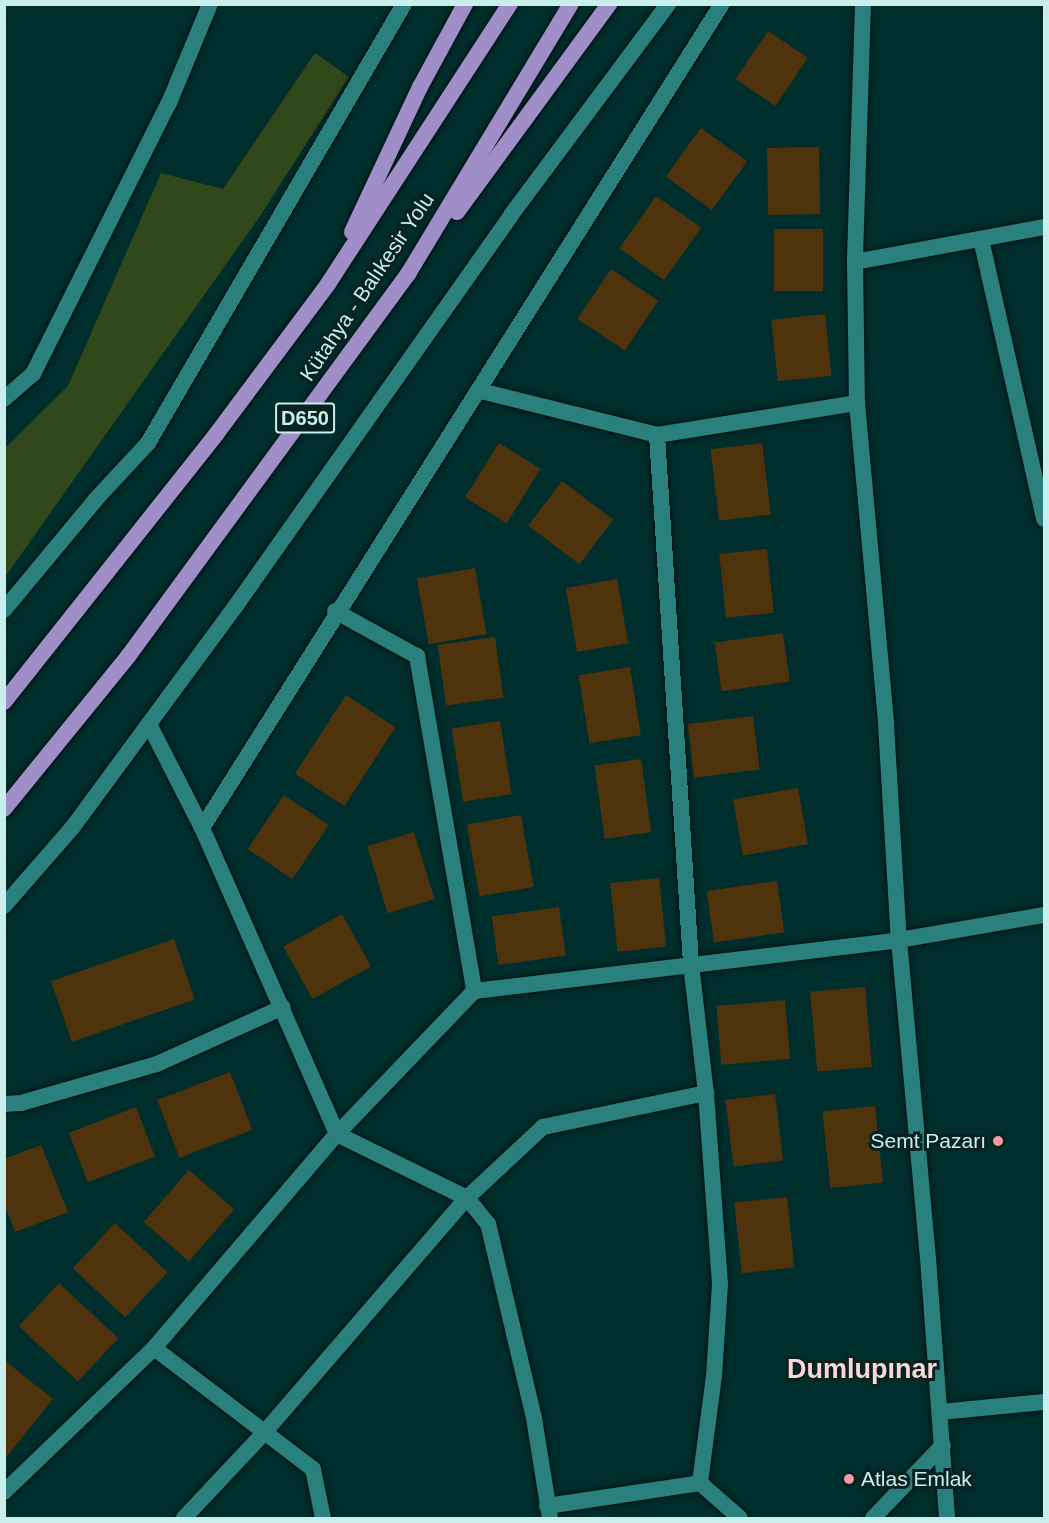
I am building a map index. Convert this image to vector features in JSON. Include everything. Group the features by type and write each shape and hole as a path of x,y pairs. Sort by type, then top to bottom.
{"highway":[{"path":"328,284 420,87 465,4"},
{"name":"Kütahya - Balıkesir Yolu","path":"4,702 217,433 328,284 510,4"},
{"name":"Kütahya - Balıkesir Yolu","path":"4,809 137,646 408,274 571,4"},
{"path":"408,274 515,137 609,4"}],"street":[{"path":"4,399 33,374 169,103 210,4"},
{"path":"4,610 96,498 148,443 404,4"},
{"path":"4,906 72,828 149,724 511,215 668,4"},
{"path":"202,828 335,611 481,391 722,4"},
{"path":"863,4 855,262 857,403 886,724 899,940 943,1444 947,1518"},
{"path":"855,262 1044,227"},
{"path":"981,239 1044,519"},
{"path":"481,391 657,435 857,403"},
{"path":"657,435 691,964 706,1093 720,1284 714,1376 700,1483"},
{"path":"335,611 417,656 474,991"},
{"path":"149,724 202,828 283,1007 337,1134 467,1198 488,1224 534,1418 548,1512 700,1483"},
{"path":"4,1492 154,1347 337,1134 474,991 899,940 1044,915"},
{"path":"4,1104 21,1103 157,1064 283,1007"},
{"path":"184,1518 263,1434 467,1198 543,1127 706,1093"},
{"path":"154,1347 263,1434 313,1469 323,1518"},
{"path":"940,1412 1044,1402"},
{"path":"873,1518 943,1444"},
{"path":"700,1483 740,1518"}],"green space":[{"path":"315,53 349,77 260,216 5,577 5,448 68,386 161,173 223,189"}],"building":[{"path":"768,31 808,58 775,106 736,79"},
{"path":"701,128 747,162 712,210 666,177"},
{"path":"819,147 820,214 768,215 767,148"},
{"path":"656,196 701,228 664,280 619,248"},
{"path":"774,229 823,229 823,291 774,291"},
{"path":"611,269 658,301 625,351 577,319"},
{"path":"825,314 831,376 778,381 771,320"},
{"path":"499,443 541,469 507,523 465,497"},
{"path":"762,443 771,514 719,521 710,449"},
{"path":"562,481 613,520 579,564 528,526"},
{"path":"767,549 774,613 726,618 719,554"},
{"path":"475,568 487,634 429,644 417,578"},
{"path":"617,579 628,643 577,652 566,588"},
{"path":"783,633 790,682 721,691 715,643"},
{"path":"495,637 503,697 446,705 438,645"},
{"path":"630,667 641,735 589,743 579,675"},
{"path":"346,695 395,727 344,806 295,774"},
{"path":"753,716 760,770 694,778 687,724"},
{"path":"500,721 512,794 463,802 452,729"},
{"path":"641,759 651,832 605,839 594,766"},
{"path":"798,788 808,844 743,856 733,799"},
{"path":"284,795 329,825 292,879 248,849"},
{"path":"521,815 534,887 480,896 467,825"},
{"path":"414,832 434,899 388,913 367,846"},
{"path":"659,878 666,947 617,952 610,883"},
{"path":"777,881 784,932 714,942 707,891"},
{"path":"559,907 566,956 498,965 492,916"},
{"path":"342,914 371,966 312,999 283,946"},
{"path":"174,939 195,1000 72,1042 51,981"},
{"path":"865,987 872,1067 817,1071 810,992"},
{"path":"785,1000 790,1059 721,1065 716,1006"},
{"path":"230,1072 252,1130 179,1158 157,1100"},
{"path":"775,1094 783,1161 734,1167 725,1100"},
{"path":"875,1106 883,1183 830,1188 822,1112"},
{"path":"136,1107 155,1156 88,1182 69,1133"},
{"path":"41,1145 68,1212 15,1232 4,1203 4,1159"},
{"path":"189,1170 234,1209 189,1261 144,1222"},
{"path":"787,1197 794,1268 742,1273 734,1203"},
{"path":"115,1223 168,1272 125,1317 73,1268"},
{"path":"59,1283 118,1338 78,1381 19,1326"},
{"path":"4,1360 53,1399 7,1456 4,1455"}],"place":[{"name":"Semt Pazarı","path":"998,1141"},
{"name":"Atlas Emlak","path":"849,1479"}],"district":[{"name":"Dumlupınar","path":"862,1370"}]}
